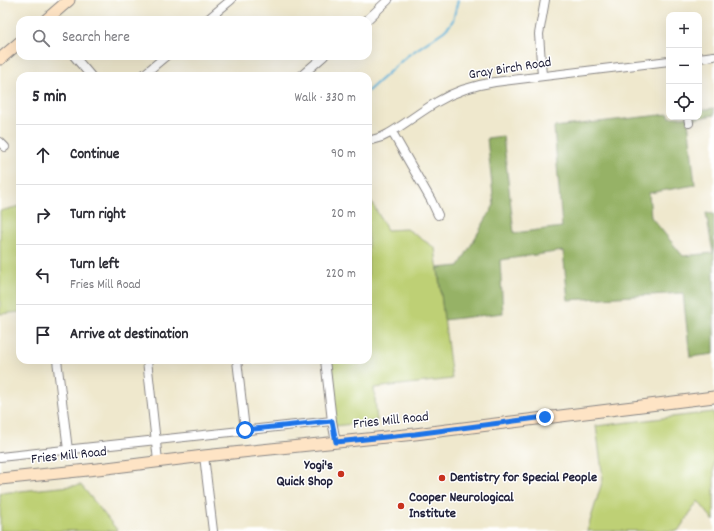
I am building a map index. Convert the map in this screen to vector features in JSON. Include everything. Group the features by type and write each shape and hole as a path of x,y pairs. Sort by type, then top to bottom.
{"main road":[{"path":"51,16 69,0"},
{"path":"0,59 16,45"},
{"name":"Fries Mill Road","path":"0,479 415,434 714,397"}],"street":[{"path":"213,16 231,0"},
{"path":"371,16 388,0"},
{"path":"542,76 539,34 545,0"},
{"path":"702,58 714,56"},
{"path":"77,60 88,72"},
{"path":"147,72 161,60"},
{"path":"306,72 319,60"},
{"name":"Gray Birch Road","path":"372,140 392,132 437,102 466,89 487,83 666,61"},
{"path":"392,132 438,215"},
{"path":"57,364 68,450"},
{"path":"147,364 158,461"},
{"path":"237,364 245,430"},
{"path":"325,364 336,442"},
{"path":"0,457 332,421"},
{"path":"204,456 213,531"}],"green space":[{"path":"714,108 714,115 702,117 702,110"},
{"path":"666,114 666,120 688,120 695,185 649,193 651,217 683,256 713,253 706,213 714,214 714,354 690,357 683,293 568,300 563,251 500,260 503,313 444,320 438,268 459,266 494,205 487,138 503,136 514,233 562,227 554,127"},
{"path":"372,202 387,230 407,229 435,248 452,379 374,388 377,421 335,426 329,364 372,364"},
{"path":"16,207 16,312 0,314 0,211"},
{"path":"714,412 714,521 698,501 678,531 587,531 603,479 596,426"},
{"path":"81,485 118,531 0,531 0,493"}],"waterway":[{"path":"372,87 407,56 444,31 450,25 453,20 458,0"}],"place":[{"name":"Yogi's Quick Shop","path":"341,474"},
{"name":"Dentistry for Special People","path":"442,478"},
{"name":"Cooper Neurological Institute","path":"401,506"}],"route":[{"path":"245,430 332,421 336,442 415,434 545,417"}]}
